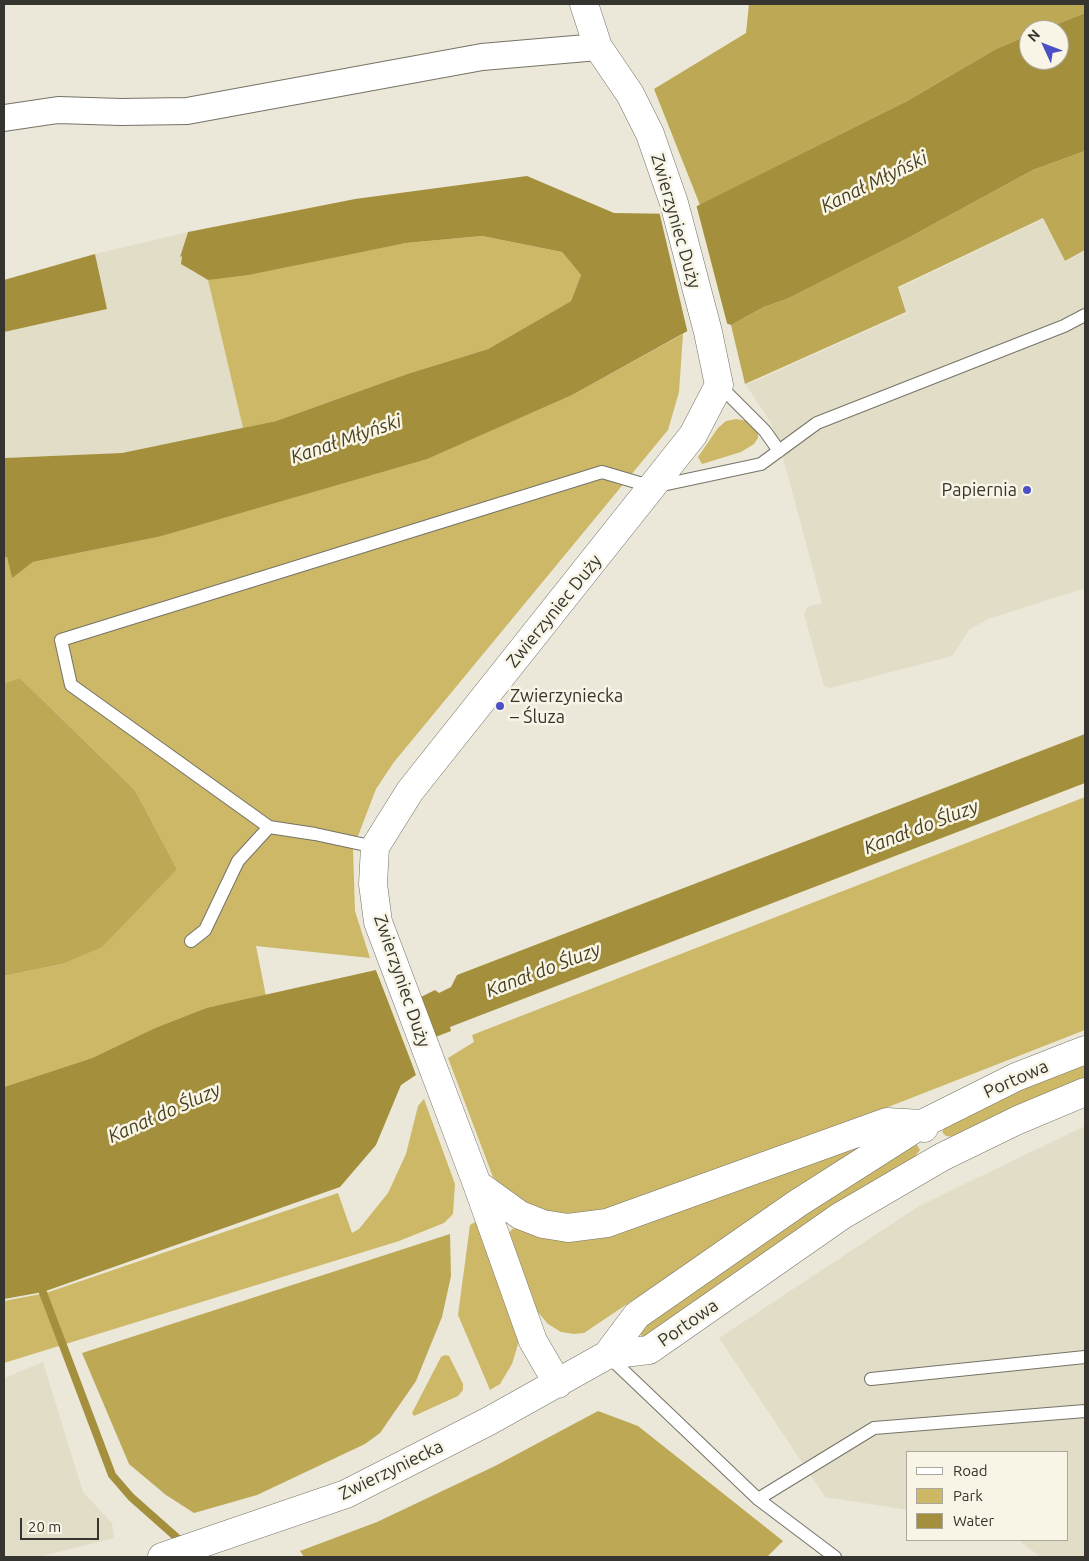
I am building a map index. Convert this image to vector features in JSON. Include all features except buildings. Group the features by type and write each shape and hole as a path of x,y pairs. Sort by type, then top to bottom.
{"street":[{"name":"Zwierzyniec Duży","path":"558,1384 533,1341 477,1184 378,922 373,884 375,847 410,791 694,435 719,386 708,332 674,203 650,134 630,94 598,47 584,4"},
{"path":"4,118 58,110 121,112 186,111 482,57 598,47"},
{"name":"Portowa","path":"607,1355 637,1316 798,1202 922,1124 1016,1077 1085,1050"},
{"name":"Portowa","path":"607,1355 649,1350 841,1216 942,1157 1018,1120 1085,1092"},
{"path":"477,1184 520,1215 543,1224 568,1228 607,1224 887,1122 922,1124 942,1157"},
{"name":"Zwierzyniecka","path":"162,1557 346,1494 558,1384 607,1355"}],"lane":[{"path":"375,847 315,834 269,827 71,685 61,640 602,472 653,487 761,464 817,423 1064,326 1085,315"},
{"path":"719,386 765,431 779,452"},
{"path":"191,941 205,930 238,861 269,827"},
{"path":"607,1355 758,1499 835,1557"},
{"path":"871,1380 1085,1357"},
{"path":"758,1499 874,1428 1085,1410"}],"shaded area":[{"path":"749,4 1085,4 1085,13 1067,20 1019,20 1019,39 996,49 907,101 700,205 654,89 746,33"},
{"path":"1085,151 1085,250 1065,261 1043,218 898,287 906,312 745,384 731,325 764,307 787,299 908,238 1033,170"},
{"path":"1043,219 1065,262 1085,251 1085,588 988,619 969,630 952,656 830,688 824,686 804,614 807,607 822,603 787,472 771,423 746,385 907,313 899,288"},
{"path":"188,232 180,256 182,255 191,271 208,280 243,428 122,453 4,458 4,332 106,309 95,254"},
{"path":"20,678 135,790 177,869 102,947 62,964 4,976 4,683"},
{"path":"1085,1126 1085,1557 1041,1557 1019,1541 1069,1541 1069,1451 906,1451 906,1510 825,1497 719,1338 919,1206"},
{"path":"450,1234 451,1276 442,1317 416,1381 380,1433 365,1444 257,1495 194,1513 166,1495 129,1464 82,1353"},
{"path":"43,1362 83,1492 112,1523 114,1538 38,1557 4,1557 4,1378"},
{"path":"598,1411 638,1426 783,1541 767,1557 304,1557 300,1551 377,1522 495,1466"}],"green space":[{"path":"482,236 562,252 581,275 571,301 488,349 407,374 276,421 243,428 208,280 406,243"},
{"path":"683,334 679,392 668,430 394,762 376,789 353,849 355,911 370,958 256,946 266,996 206,1008 155,1028 92,1058 4,1087 4,976 62,964 177,869 135,790 20,678 4,683 4,557 7,556 12,577 33,562 158,537 574,394"},
{"path":"736,419 748,421 758,430 758,438 754,444 741,452 702,464 698,457 718,428 726,421"},
{"path":"1085,797 1085,1030 617,1213 579,1218 536,1210 508,1191 493,1177 448,1058 474,1042 472,1035"},
{"path":"1085,1063 1085,1079 954,1137 946,1136 942,1132 947,1124 987,1103"},
{"path":"424,1099 455,1184 453,1214 444,1223 399,1241 4,1363 4,1301 46,1293 338,1193 352,1233 359,1229 388,1193 406,1154 418,1106"},
{"path":"868,1142 584,1333 561,1332 548,1324 536,1310 507,1236 512,1229 520,1227 566,1237"},
{"path":"917,1145 920,1150 913,1159 653,1334 642,1337 639,1332 642,1325 790,1220 905,1147"},
{"path":"477,1221 519,1341 512,1364 500,1384 490,1390 458,1315 470,1225"},
{"path":"449,1356 463,1384 463,1390 458,1396 414,1416 412,1413 441,1357"}],"water":[{"name":"Kanał Młyński","path":"1085,13 1085,151 1033,170 908,238 787,299 764,307 731,325 711,318 574,394 427,459 158,537 33,562 12,578 7,557 4,557 4,458 122,453 276,421 407,374 488,349 571,301 581,275 562,252 482,236 406,243 248,275 208,280 181,264 182,256 180,257 188,232 355,199 527,176 614,213 681,214 907,101 996,49 1019,39 1019,70 1069,70 1069,20 1067,20"},
{"path":"95,254 107,309 4,332 4,280"},
{"name":"Kanał do Śluzy","path":"1085,734 1085,783 450,1027 451,1031 407,1048 416,1075 401,1085 376,1145 340,1187 43,1292 4,1299 4,1087 92,1058 155,1028 206,1008 376,970 393,1011 435,990 439,993 451,987 457,975"}],"pier":[{"path":"696,204 728,327 711,321 688,334 659,211 681,211"},
{"path":"378,969 394,1008 420,995 437,1039 410,1050 418,1074 417,1077 376,970"}],"waterway":[{"path":"39,1282 112,1475 131,1497 184,1544"}],"place":[{"name":"Papiernia","path":"1027,490"},
{"name":"Zwierzyniecka – Śluza","path":"500,706"}]}
